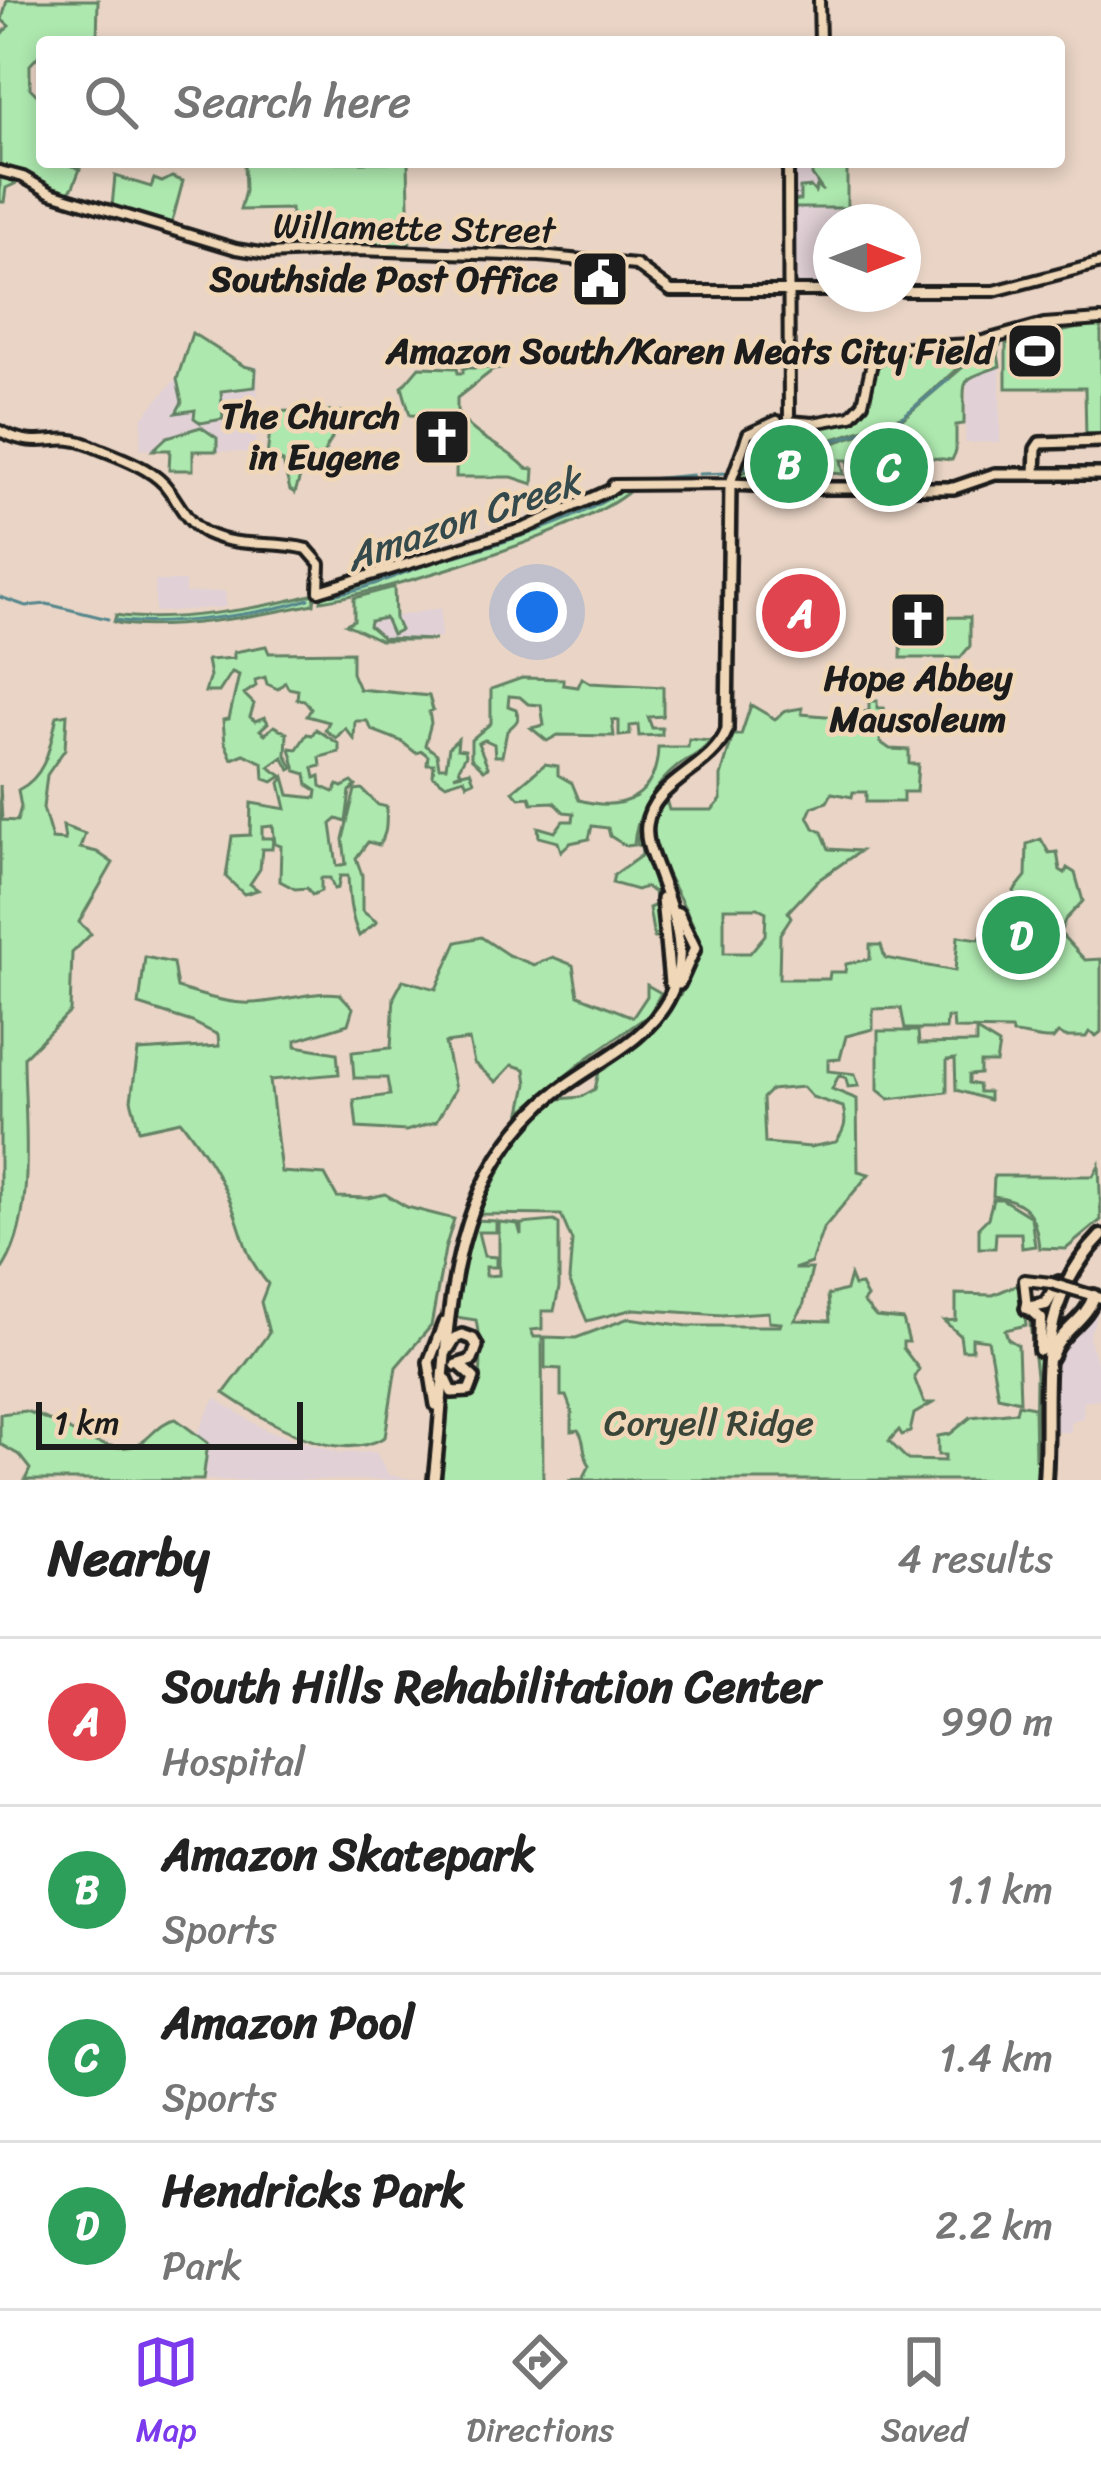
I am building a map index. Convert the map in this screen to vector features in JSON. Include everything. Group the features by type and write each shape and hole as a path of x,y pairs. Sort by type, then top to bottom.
{"highway":[{"path":"1027,1308 1046,1304 1098,1238"},
{"path":"1088,1295 1085,1311 1077,1315 1067,1311 1064,1301 1098,1238"},
{"path":"1044,1402 1053,1317 1070,1276 1098,1238"},
{"path":"1043,1480 1047,1325 1073,1266"},
{"path":"1044,1402 1055,1345 1087,1312 1088,1295"},
{"path":"1027,1308 1038,1313 1042,1323 1044,1402"}],"main road":[{"path":"819,0 820,36"},
{"path":"788,168 789,421"},
{"name":"Willamette Street","path":"0,171 51,193 248,252 540,256 638,265 671,290 813,291"},
{"path":"921,291 992,291 1101,263"},
{"path":"652,1022 667,993 671,968 665,913 646,827 655,804 716,751 727,730 730,486 750,432 777,421 847,418 858,410 870,367 892,347 964,346 1044,324 1101,320"},
{"path":"0,431 28,443 80,441 138,467 164,484 192,524 214,536 251,546 307,549 320,564 319,591 501,536 608,490 954,488 993,475 1032,470 1101,474"},
{"path":"1032,470 1036,447 1044,441 1101,441"},
{"path":"650,851 680,940 679,970 664,1006"},
{"path":"436,1467 436,1400 429,1364 469,1216 501,1151 555,1093 652,1022 684,976 695,946 650,851"},
{"path":"1027,1308 1024,1280 1088,1295"},
{"path":"434,1480 452,1289"},
{"path":"445,1371 452,1392 470,1391 472,1374 456,1365 472,1360 477,1346 470,1337 458,1336 446,1356"},
{"path":"418,1364 434,1350"}],"shaded area":[{"path":"791,168 847,168 847,204 813,204 813,288 792,287"},
{"path":"192,332 243,364 258,367 256,453 217,451 217,438 167,437 153,450 140,449 142,418 179,375"},
{"path":"1000,366 1000,442 965,443 967,381 975,372"},
{"path":"155,581 185,581 185,593 225,591 226,607 155,612"},
{"path":"441,608 441,638 385,639 369,625 370,621"},
{"path":"1095,1300 1101,1303 1089,1337 1100,1371 1100,1399 1084,1401 1083,1418 1071,1421 1071,1432 1051,1432 1053,1357"},
{"path":"215,1398 265,1430 341,1453 376,1452 389,1475 419,1480 187,1480 198,1432"}],"green space":[{"path":"7,0 98,0 97,36 36,36 36,58 30,65 30,88 36,94 36,168 80,169 64,196 20,175 21,181 6,188 4,202 0,202 0,37 9,26 2,20"},
{"path":"244,168 408,168 410,248 292,253 291,209 240,210"},
{"path":"791,168 793,201 800,200 800,188 811,187 815,192 817,186 823,191 812,168 847,168 847,204 813,204 813,208 791,208"},
{"path":"115,176 151,187 154,179 183,181 171,226 112,207"},
{"path":"1101,323 1101,439 1086,439 1085,388 1006,388 1006,344"},
{"path":"192,333 256,369 255,387 221,391 223,419 201,423 194,418 195,410 176,413 182,402 177,379"},
{"path":"1001,339 971,356 904,416 791,453 798,455 900,421 984,349 1001,344 997,348 1000,366 966,382 964,424 956,425 952,460 902,455 901,476 878,473 864,478 860,466 848,466 848,460 841,460 844,474 818,472 814,484 794,484 792,466 786,462 777,469 785,468 784,479 733,482 735,475 760,466 748,477 766,473 786,455 736,469 749,435 769,424 785,423 789,438 809,437 814,424 856,415 871,368 886,352"},
{"path":"419,367 457,368 458,373 463,368 506,368 493,370 457,398 457,412 482,436 534,469 533,484 512,477 456,477 457,416 410,415 402,387"},
{"path":"272,411 348,412 332,416 332,438 320,460 312,456 305,461 295,493 283,462 267,457"},
{"path":"201,427 217,438 217,451 193,451 193,470 169,470 170,450 153,450 167,437"},
{"path":"611,490 631,490 572,524 529,541 436,573 321,601 323,592 538,525 605,497"},
{"path":"394,587 400,630 392,634 385,618 370,621 369,626 383,638 435,640 380,640 346,624 354,620 354,598"},
{"path":"315,594 314,604 242,617 157,626 114,622 116,615 216,613"},
{"path":"970,617 970,646 960,658 901,658 902,618"},
{"path":"266,646 269,653 352,652 352,673 359,689 429,696 433,710 425,745 437,754 439,767 446,767 449,747 458,739 457,749 465,750 466,755 461,772 454,775 470,771 474,781 467,784 464,778 445,784 433,776 434,764 427,764 428,756 422,751 416,753 401,741 372,730 367,721 355,721 354,739 345,728 336,738 325,730 329,722 307,716 311,709 297,699 298,690 285,682 278,689 267,684 265,677 255,680 256,686 244,694 254,704 250,717 255,721 265,717 268,723 260,730 265,734 274,726 287,733 286,755 293,768 283,757 269,767 282,776 273,782 264,779 263,763 244,754 232,759 223,720 229,719 239,675 232,672 219,692 205,692 210,676 207,660 234,658 234,652"},
{"path":"522,678 563,679 563,685 578,687 582,678 590,683 663,687 663,716 648,717 652,728 662,728 662,735 639,736 638,725 630,726 630,735 619,736 619,721 612,720 614,736 558,735 547,741 531,728 544,725 541,705 509,696 508,706 516,709 518,717 507,731 502,756 495,756 494,744 485,740 478,743 488,767 484,770 471,758 471,740 491,723 491,689"},
{"name":"Coryell Ridge","path":"869,701 884,708 891,732 881,732 880,742 890,749 909,750 909,764 918,764 916,792 903,792 903,802 866,802 866,792 853,792 852,797 832,793 827,802 812,807 808,816 829,849 860,851 817,881 788,912 791,917 780,934 779,979 829,979 830,972 845,972 846,964 870,959 870,945 881,945 885,958 955,971 958,936 979,939 1016,896 1014,891 1026,876 1027,844 1041,839 1049,853 1057,852 1060,870 1075,873 1083,901 1060,933 1085,960 1101,959 1101,1032 1096,1036 1089,1032 1086,1037 1058,1033 1053,1039 1042,1039 1011,1030 954,1029 953,1018 947,1018 946,1029 905,1029 901,1008 873,1009 873,1029 846,1036 840,1059 828,1060 828,1071 855,1074 859,1086 848,1087 846,1078 839,1075 832,1089 857,1099 858,1171 869,1174 823,1229 811,1263 794,1269 812,1269 795,1320 830,1321 828,1295 846,1290 850,1276 854,1286 861,1285 867,1297 863,1302 876,1317 903,1320 909,1342 903,1342 903,1348 919,1369 914,1377 924,1403 933,1403 914,1414 910,1432 902,1435 899,1430 889,1441 908,1460 945,1461 945,1455 938,1455 938,1436 950,1434 971,1417 1016,1412 1018,1404 1034,1407 1035,1460 1036,1375 1029,1314 1040,1322 1038,1480 568,1480 583,1479 590,1465 581,1434 572,1431 566,1396 561,1396 561,1369 545,1368 545,1337 576,1338 629,1318 687,1326 781,1323 769,1322 768,1312 722,1315 634,1309 587,1321 569,1280 572,1241 561,1215 477,1214 520,1133 559,1099 581,1097 595,1089 600,1068 650,1035 689,979 698,938 659,855 654,822 659,807 667,803 669,810 712,810 721,800 721,776 733,735 741,735 751,705 775,719 785,711 802,708 802,714 861,719 862,712 869,711","holes":["724,908 766,912 765,935 750,953 724,953","803,1087 812,1097 843,1107 844,1125 836,1142 810,1147 765,1143 763,1098 771,1090"]},
{"path":"67,714 65,749 47,775 43,808 52,839 65,840 63,826 85,834 80,848 113,863 79,922 91,934 72,953 70,1012 24,1057 24,1198 12,1251 0,1272 0,785 2,820 17,821 18,790 41,768 57,716"},
{"path":"316,729 339,744 339,752 320,757 321,766 313,768 315,778 320,776 321,786 334,792 338,785 352,782 356,786 350,791 346,822 337,819 331,824 337,866 346,864 343,839 355,790 362,789 378,805 387,807 379,845 368,842 356,858 362,875 362,911 377,922 359,936 348,876 340,876 334,889 330,878 321,878 321,891 312,895 307,888 295,889 280,881 281,846 275,844 273,826 262,827 262,838 273,838 272,849 262,849 260,869 250,884 258,890 244,894 226,877 232,836 250,835 251,803 286,809 280,783 284,777 289,795 316,798 317,791 308,785 306,774 296,771 290,748 297,749"},
{"path":"689,739 710,741 655,791 638,823 634,845 626,846 610,836 608,828 592,826 589,839 570,843 561,851 558,842 539,837 538,827 555,832 563,821 573,821 574,813 564,812 554,802 532,803 530,797 519,798 513,791 545,764 558,766 558,775 572,783 579,800 624,802 652,777 658,747 688,747"},
{"path":"638,830 663,911 665,946 660,947 659,938 654,938 649,908 656,905 654,892 612,883 614,875 642,855"},
{"path":"481,937 534,965 553,957 573,965 578,995 633,1017 647,996 647,985 661,993 649,1015 521,1112 525,1069 512,1065 496,1082 474,1063 469,1040 445,1043 455,1089 436,1122 406,1131 357,1128 354,1100 390,1095 387,1078 354,1078 352,1052 391,1048 394,997 403,980 436,989 457,942"},
{"path":"145,957 173,963 177,988 210,997 255,1003 340,994 353,1008 348,1024 296,1040 296,1046 337,1053 339,1074 270,1080 281,1172 325,1175 337,1197 385,1194 407,1207 454,1219 431,1326 396,1367 385,1437 344,1447 322,1443 280,1427 224,1393 269,1333 261,1302 268,1284 251,1258 218,1177 181,1121 139,1130 131,1100 138,1051 219,1046 218,1035 139,1005"},
{"path":"878,1031 918,1031 919,1044 976,1043 976,1031 999,1045 996,1063 980,1063 980,1074 969,1075 969,1083 978,1085 979,1092 989,1092 989,1100 956,1090 955,1059 947,1060 947,1092 889,1099 878,1090"},
{"path":"1099,1165 1101,1220 1066,1249 1039,1248 1028,1212 1015,1201 993,1196 994,1176 1093,1176"},
{"path":"993,1199 1002,1199 1031,1217 1035,1246 1022,1248 1021,1233 996,1233 995,1248 979,1248 979,1227 988,1218"},
{"path":"474,1220 496,1221 496,1232 478,1232 484,1256 496,1257 496,1267 486,1267 486,1276 499,1275 499,1222 518,1224 521,1235 521,1224 559,1224 559,1288 554,1311 542,1311 542,1329 531,1330 534,1337 542,1337 543,1480 440,1480 447,1393 471,1392 480,1372 476,1320 456,1317 459,1274"},
{"path":"1021,1283 1026,1325 1005,1330 1008,1339 1018,1345 1020,1401 998,1396 988,1340 972,1338 972,1350 962,1350 960,1335 944,1321 956,1320 956,1294 993,1295"},
{"path":"25,1411 114,1447 135,1446 176,1419 208,1443 203,1480 25,1480 30,1469 19,1455 0,1444 0,1414"}],"waterway":[{"name":"Amazon Creek","path":"792,453 896,422 949,379"},
{"name":"Amazon Creek","path":"737,471 787,454"},
{"name":"Amazon Creek","path":"699,474 728,473"},
{"name":"Amazon Creek","path":"637,480 693,475"},
{"name":"Amazon Creek","path":"323,595 367,587 532,532 580,514 621,491"},
{"name":"Amazon Creek","path":"0,597 26,606 47,604 108,619"},
{"name":"Amazon Creek","path":"116,620 213,618 309,599"}],"place":[{"name":"Southside Post Office","path":"600,279"},
{"name":"Amazon South/Karen Meats City Field","path":"1035,351"},
{"name":"The Church in Eugene","path":"442,437"},
{"name":"Amazon Skatepark","path":"789,464"},
{"name":"Amazon Pool","path":"889,467"},
{"name":"South Hills Rehabilitation Center","path":"801,613"},
{"name":"Hope Abbey Mausoleum","path":"918,620"},
{"name":"Hendricks Park","path":"1021,935"}]}
